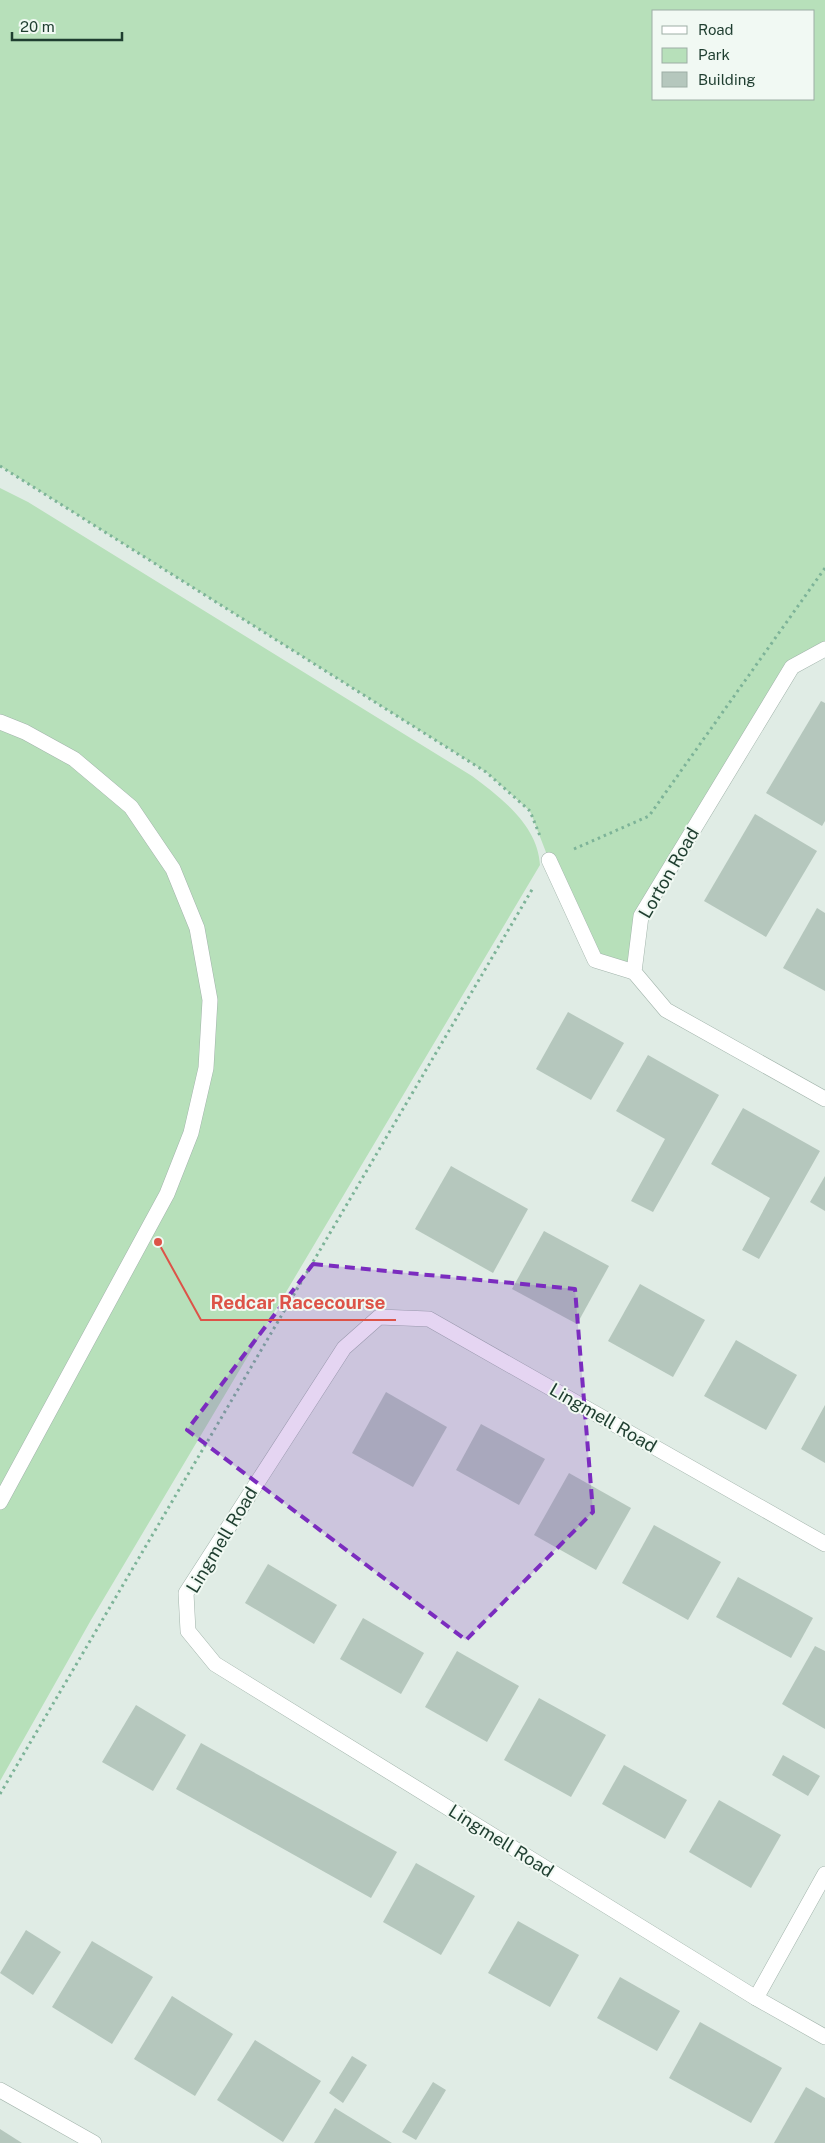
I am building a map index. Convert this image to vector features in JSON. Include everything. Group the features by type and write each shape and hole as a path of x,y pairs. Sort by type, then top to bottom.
{"street":[{"name":"Lorton Road","path":"634,972 641,916 792,667 825,649"},
{"path":"0,722 25,732 74,759 130,807 173,869 197,928 210,1000 206,1068 192,1133 167,1194 0,1502"},
{"path":"549,860 595,960 634,972 666,1010 825,1099"},
{"name":"Lingmell Road","path":"825,1544 429,1319 379,1317 344,1348 186,1593 188,1631 215,1664 756,1998 825,2037"},
{"path":"756,1998 825,1874"},
{"path":"0,2090 94,2143"}],"path":[{"path":"0,466 486,772 530,811 549,860"},
{"path":"0,1794 549,860 649,816 825,568"}],"highlighted area":[{"path":"313,1264 575,1289 593,1512 466,1640 187,1430"}],"green space":[{"path":"0,0 825,0 825,649 792,667 641,916 634,972 595,960 549,860 530,811 486,772 0,466"},
{"path":"0,488 28,502 472,776 516,813 532,837 538,851 540,865 91,1620 0,1781"}],"building":[{"path":"821,701 825,703 825,821 822,826 766,793"},
{"path":"755,814 817,851 766,937 704,901"},
{"path":"817,908 825,913 825,991 783,968"},
{"path":"568,1012 624,1043 591,1100 536,1069"},
{"path":"648,1055 719,1095 653,1212 631,1201 665,1139 616,1111"},
{"path":"743,1108 820,1151 759,1259 742,1250 770,1198 711,1164"},
{"path":"451,1166 528,1209 493,1273 415,1229"},
{"path":"825,1176 825,1211 810,1202"},
{"path":"544,1231 609,1266 577,1324 512,1289"},
{"path":"640,1284 705,1320 673,1377 608,1341"},
{"path":"736,1340 797,1375 766,1430 704,1396"},
{"path":"386,1392 447,1427 413,1487 352,1453"},
{"path":"825,1405 825,1463 801,1449"},
{"path":"481,1424 545,1459 519,1505 456,1470"},
{"path":"569,1473 631,1508 596,1570 534,1535"},
{"path":"654,1525 721,1562 688,1620 622,1583"},
{"path":"268,1564 337,1605 314,1644 245,1603"},
{"path":"738,1577 813,1618 791,1658 716,1617"},
{"path":"363,1618 424,1653 401,1694 340,1659"},
{"path":"815,1646 825,1651 825,1729 782,1704"},
{"path":"457,1651 519,1686 487,1742 425,1707"},
{"path":"539,1698 606,1735 571,1797 504,1760"},
{"path":"136,1705 186,1735 153,1791 102,1762"},
{"path":"201,1743 397,1852 371,1898 176,1789"},
{"path":"783,1755 820,1776 808,1796 772,1775"},
{"path":"624,1765 687,1800 665,1839 602,1804"},
{"path":"719,1800 781,1835 751,1888 689,1852"},
{"path":"416,1863 475,1896 441,1955 383,1922"},
{"path":"518,1921 579,1955 550,2007 488,1973"},
{"path":"26,1930 61,1952 33,1995 0,1973"},
{"path":"92,1941 153,1977 112,2044 52,2007"},
{"path":"620,1977 680,2011 657,2051 597,2018"},
{"path":"172,1996 233,2034 195,2096 134,2059"},
{"path":"700,2022 782,2068 751,2123 669,2078"},
{"path":"255,2040 321,2081 283,2142 217,2100"},
{"path":"352,2056 367,2065 343,2103 329,2093"},
{"path":"433,2082 446,2090 416,2140 402,2132"},
{"path":"806,2087 825,2098 825,2143 774,2143"},
{"path":"335,2108 392,2143 314,2143"},
{"path":"0,2129 22,2143 0,2143"}],"place":[{"name":"Redcar Racecourse","path":"158,1242"}]}
